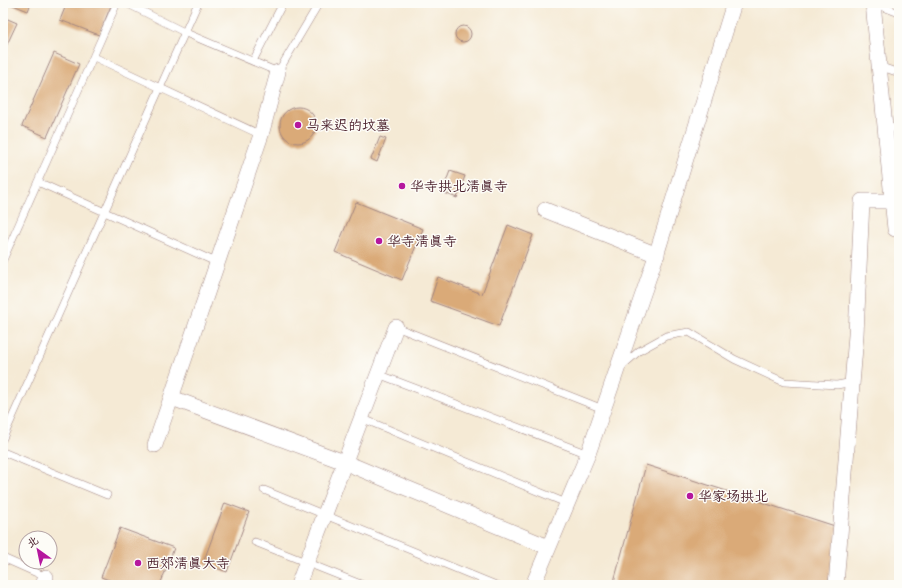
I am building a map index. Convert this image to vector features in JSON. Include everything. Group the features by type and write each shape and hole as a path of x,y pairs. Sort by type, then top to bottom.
{"street":[{"path":"533,585 566,503 588,454 657,255 734,3"},
{"path":"873,3 879,66 892,127 892,201 895,229"},
{"path":"155,445 261,136 278,72"},
{"path":"836,585 853,382 862,201 892,201"},
{"path":"544,210 657,255"},
{"path":"298,585 396,327"},
{"path":"172,398 344,462 548,547"}],"lane":[{"path":"3,260 117,3"},
{"path":"126,3 186,33 278,72 319,3"},
{"path":"3,438 186,33 198,3"},
{"path":"253,61 283,3"},
{"path":"873,3 899,13"},
{"path":"94,57 261,136"},
{"path":"879,66 899,73"},
{"path":"38,182 218,263"},
{"path":"396,327 603,409"},
{"path":"616,372 639,351 666,336 689,332 734,359 784,382 837,385 853,382"},
{"path":"378,374 588,454"},
{"path":"361,418 566,503"},
{"path":"3,452 107,495"},
{"path":"264,490 496,585"},
{"path":"255,542 363,585"},
{"path":"3,558 44,581"}],"building":[{"path":"8,3 31,3 28,11"},
{"path":"67,3 112,3 99,35 60,20"},
{"path":"3,17 17,23 3,53"},
{"path":"460,26 466,26 471,31 469,40 466,42 460,42 455,37 455,31"},
{"path":"54,53 79,64 47,137 22,126"},
{"name":"马来迟的坟墓","path":"302,107 311,112 315,118 315,132 311,138 302,143 294,143 285,138 281,132 280,121 285,112 291,108"},
{"path":"380,137 386,139 377,162 371,159"},
{"path":"450,171 465,176 457,198 442,192"},
{"name":"华寺清真寺","path":"356,202 423,229 402,280 335,252"},
{"path":"508,225 533,235 499,326 430,301 438,277 482,294"},
{"name":"华家场拱北","path":"646,465 838,527 828,585 613,585"},
{"path":"225,503 249,512 227,572 203,563"},
{"name":"西郊清真大寺","path":"120,528 174,548 160,585 122,585 101,577"}],"place":[{"name":"马来迟的坟墓","path":"298,125"},
{"name":"华寺拱北清真寺","path":"402,186"},
{"name":"华寺清真寺","path":"379,241"},
{"name":"华家场拱北","path":"690,496"},
{"name":"西郊清真大寺","path":"138,563"}]}
